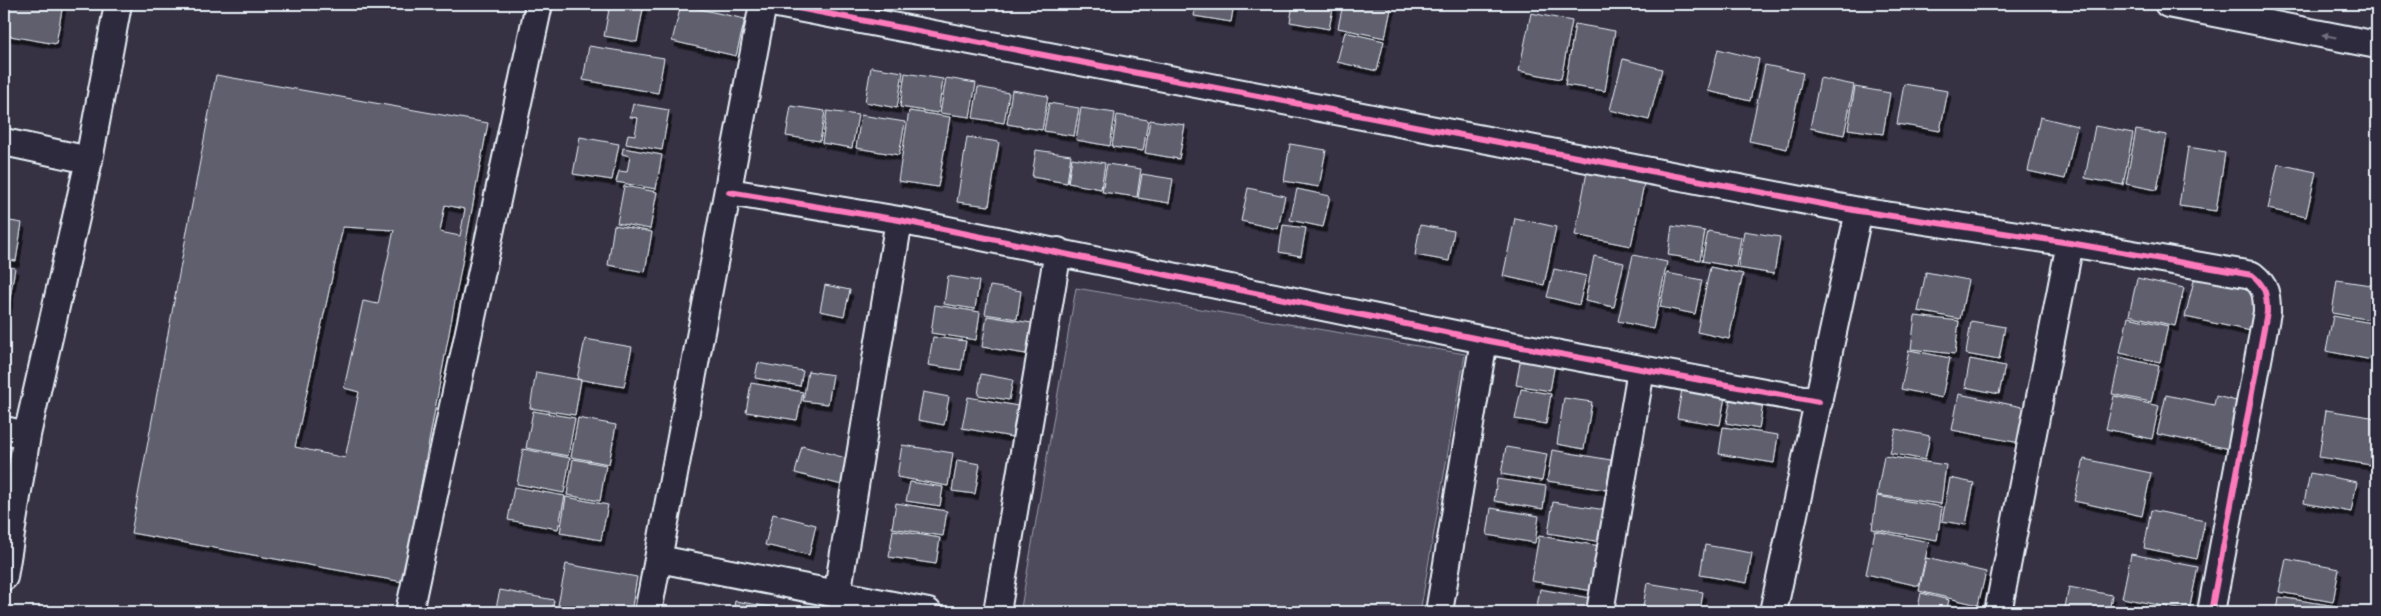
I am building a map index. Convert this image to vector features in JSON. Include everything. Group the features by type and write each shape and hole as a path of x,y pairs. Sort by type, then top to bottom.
{"street":[{"path":"4,577 15,432 89,160 118,4"},
{"path":"409,612 539,4"},
{"path":"648,612 729,192 763,4"},
{"path":"777,4 1859,211 2252,275 2261,282 2267,294 2266,312 2211,612"},
{"path":"2168,4 2377,45"},
{"path":"4,142 89,160"},
{"path":"729,192 899,220 1058,251 1484,340 1819,402"},
{"path":"1773,612 1859,211"},
{"path":"838,594 899,220"},
{"path":"1998,612 2070,244"},
{"path":"996,612 1058,251"},
{"path":"1439,612 1484,340"},
{"path":"1600,612 1641,370"},
{"path":"659,559 928,612"}],"shaded area":[{"path":"1076,288 1465,354 1420,612 1048,612 1021,608"}],"building":[{"path":"8,4 63,4 56,44 4,35"},
{"path":"610,4 644,4 637,42 604,36"},
{"path":"1196,4 1234,4 1231,22 1194,16"},
{"path":"1293,4 1334,4 1329,29 1290,22"},
{"path":"1343,4 1392,4 1385,38 1338,28"},
{"path":"681,5 745,19 736,56 672,41"},
{"path":"1531,13 1572,21 1561,79 1519,71"},
{"path":"1575,24 1615,31 1605,91 1565,85"},
{"path":"1345,32 1384,41 1377,71 1337,62"},
{"path":"589,46 664,58 658,93 583,80"},
{"path":"1718,49 1759,59 1750,101 1708,91"},
{"path":"1623,59 1662,69 1649,120 1610,110"},
{"path":"1765,65 1803,73 1787,149 1749,141"},
{"path":"871,67 903,72 897,108 865,102"},
{"path":"905,73 943,79 938,113 900,107"},
{"path":"216,75 488,123 403,582 131,533","holes":["445,205 465,209 460,236 440,232","343,227 394,230 378,304 363,301 344,388 359,392 345,458 295,447"]},
{"path":"946,78 976,83 970,117 940,113"},
{"path":"1820,78 1854,85 1844,135 1810,128"},
{"path":"1904,84 1948,91 1940,131 1897,124"},
{"path":"978,87 1009,93 1004,123 973,118"},
{"path":"1855,87 1890,93 1883,134 1848,129"},
{"path":"1012,90 1048,96 1042,130 1007,124"},
{"path":"1049,103 1079,108 1074,136 1044,131"},
{"path":"633,104 669,110 662,150 626,144 628,134 635,135 638,118 630,117"},
{"path":"791,106 825,111 820,141 786,136"},
{"path":"1081,108 1115,113 1110,146 1076,140"},
{"path":"827,111 858,115 852,148 822,143"},
{"path":"909,111 950,117 938,187 898,181"},
{"path":"861,115 905,122 899,155 856,148"},
{"path":"1117,115 1148,120 1143,151 1112,147"},
{"path":"2040,117 2077,126 2065,179 2028,171"},
{"path":"1150,120 1185,125 1179,159 1145,153"},
{"path":"2095,126 2133,133 2123,185 2085,178"},
{"path":"2136,130 2167,135 2157,190 2126,184"},
{"path":"580,137 619,144 612,180 573,174"},
{"path":"967,137 999,142 989,206 957,202"},
{"path":"1290,144 1326,150 1319,187 1284,181"},
{"path":"2188,147 2225,153 2216,211 2179,206"},
{"path":"623,148 662,155 656,189 616,182 619,171 627,172 630,156 622,154"},
{"path":"1036,150 1071,155 1067,183 1032,177"},
{"path":"1072,158 1105,163 1101,189 1068,183"},
{"path":"1107,164 1141,169 1137,197 1102,192"},
{"path":"2278,164 2316,172 2306,217 2268,209"},
{"path":"1587,172 1644,184 1631,246 1575,235"},
{"path":"1142,174 1173,179 1169,203 1138,198"},
{"path":"624,186 657,192 650,229 617,223"},
{"path":"1248,188 1285,196 1278,229 1241,221"},
{"path":"1297,189 1330,196 1323,227 1290,220"},
{"path":"1515,218 1556,227 1544,285 1503,276"},
{"path":"4,220 22,223 16,261 4,259"},
{"path":"614,225 652,232 645,272 608,265"},
{"path":"1283,225 1306,228 1301,256 1279,252"},
{"path":"1420,225 1454,231 1449,261 1415,255"},
{"path":"1672,226 1705,231 1700,260 1668,255"},
{"path":"1708,231 1741,237 1736,267 1702,261"},
{"path":"1744,231 1780,237 1774,274 1738,268"},
{"path":"1633,255 1667,262 1653,329 1618,321"},
{"path":"1594,256 1624,263 1614,307 1585,301"},
{"path":"4,266 15,268 6,322 4,322"},
{"path":"1710,267 1743,274 1729,339 1697,332"},
{"path":"1554,269 1586,276 1579,305 1547,297"},
{"path":"1926,272 1968,280 1960,319 1918,311"},
{"path":"1667,273 1702,280 1695,314 1660,307"},
{"path":"948,276 979,281 975,309 944,304"},
{"path":"2195,276 2260,291 2251,331 2185,317"},
{"path":"2137,278 2184,288 2175,326 2129,315"},
{"path":"2337,280 2377,286 2377,321 2332,313"},
{"path":"825,285 850,290 844,316 820,311"},
{"path":"990,286 1021,291 1017,319 985,314"},
{"path":"935,305 980,312 976,340 931,333"},
{"path":"987,316 1032,323 1026,354 982,347"},
{"path":"1915,316 1959,321 1955,354 1911,349"},
{"path":"2333,316 2377,324 2377,361 2326,351"},
{"path":"2128,317 2168,326 2160,362 2120,353"},
{"path":"1971,321 2005,327 1999,360 1966,354"},
{"path":"933,337 966,341 961,370 928,365"},
{"path":"585,339 632,347 624,387 577,379"},
{"path":"1909,350 1950,358 1942,398 1901,389"},
{"path":"1521,357 1555,363 1550,391 1516,385"},
{"path":"2120,357 2159,366 2151,402 2112,394"},
{"path":"1970,359 2005,366 1999,394 1965,387"},
{"path":"758,363 803,371 800,386 755,378"},
{"path":"808,371 833,375 828,404 803,401"},
{"path":"536,372 581,380 575,415 530,408"},
{"path":"981,374 1013,380 1009,400 978,395"},
{"path":"751,383 803,392 797,420 746,412"},
{"path":"1521,389 1551,394 1546,424 1515,419"},
{"path":"1682,389 1725,397 1720,425 1677,418"},
{"path":"923,392 949,397 944,425 918,420"},
{"path":"1959,394 2032,409 2025,444 1952,430"},
{"path":"2166,395 2214,405 2216,396 2245,403 2235,450 2157,434"},
{"path":"2114,396 2159,406 2152,439 2106,429"},
{"path":"968,397 1018,406 1012,437 962,428"},
{"path":"1564,398 1592,402 1584,449 1557,444"},
{"path":"1731,398 1763,403 1759,429 1726,423"},
{"path":"2326,410 2377,418 2371,465 2319,457"},
{"path":"533,411 575,418 568,456 526,448"},
{"path":"578,418 616,425 609,464 571,457"},
{"path":"1723,427 1778,435 1774,463 1719,454"},
{"path":"1896,429 1930,436 1925,460 1890,453"},
{"path":"902,445 953,453 948,486 897,477"},
{"path":"802,446 853,460 846,486 795,473"},
{"path":"1506,447 1547,454 1542,481 1501,474"},
{"path":"523,449 570,458 564,493 517,484"},
{"path":"1552,450 1611,460 1606,490 1547,481"},
{"path":"1884,456 1946,465 1941,504 1877,495"},
{"path":"573,459 606,465 600,501 567,495"},
{"path":"2084,459 2151,473 2142,516 2074,501"},
{"path":"957,460 980,464 975,494 952,491"},
{"path":"2310,473 2357,482 2351,512 2304,503"},
{"path":"1950,478 1974,483 1966,525 1942,521"},
{"path":"1497,479 1546,486 1543,509 1494,501"},
{"path":"910,482 943,487 940,506 906,501"},
{"path":"514,487 565,496 558,529 508,520"},
{"path":"1877,496 1942,507 1937,540 1872,529"},
{"path":"566,497 608,505 601,540 560,533"},
{"path":"1553,502 1606,510 1601,542 1548,533"},
{"path":"896,503 947,511 943,536 892,528"},
{"path":"1491,508 1539,516 1535,543 1487,535"},
{"path":"2151,510 2205,521 2197,559 2144,548"},
{"path":"773,514 816,525 809,555 765,545"},
{"path":"893,530 940,538 936,564 889,557"},
{"path":"1875,531 1929,542 1919,586 1866,574"},
{"path":"1539,536 1600,546 1593,591 1531,581"},
{"path":"1705,545 1752,553 1747,583 1700,575"},
{"path":"2131,554 2198,567 2189,611 2122,598"},
{"path":"1926,558 1986,572 1978,605 1919,591"},
{"path":"2286,559 2339,569 2333,602 2279,592"},
{"path":"566,564 637,577 631,612 598,612 558,605"},
{"path":"1647,583 1703,592 1700,612 1642,612"},
{"path":"2069,587 2112,595 2109,612 2064,612"},
{"path":"1540,589 1595,599 1592,612 1536,612"},
{"path":"500,590 554,600 552,612 495,612"},
{"path":"1921,593 1949,600 1946,612 1917,612"},
{"path":"2279,597 2336,606 2335,612 2277,612"},
{"path":"735,601 770,607 769,612 733,612"}],"cycle path":[{"path":"777,4 1859,211 2070,243 2252,275 2265,291 2267,312 2211,612"},
{"path":"729,192 899,220 1484,340 1819,402"}]}
